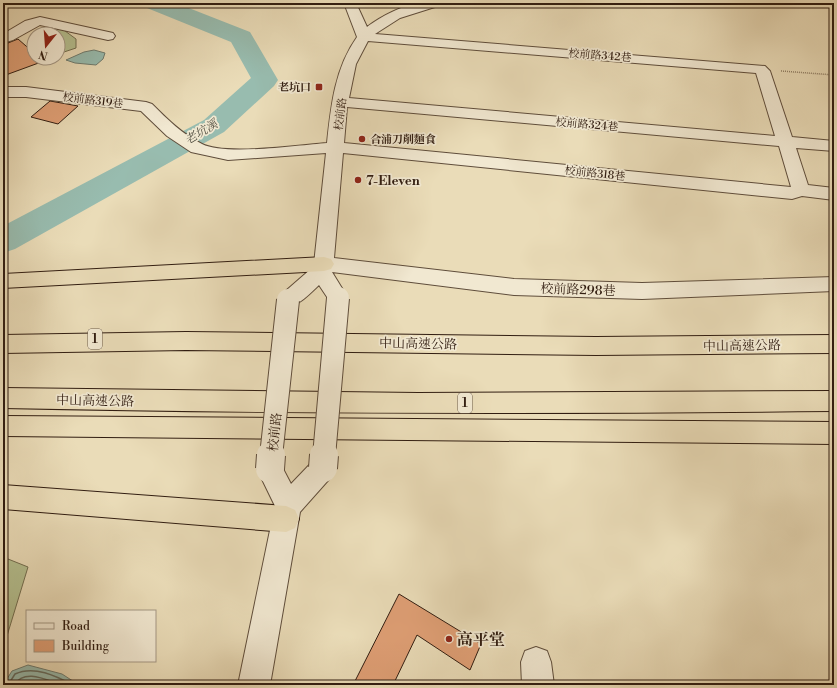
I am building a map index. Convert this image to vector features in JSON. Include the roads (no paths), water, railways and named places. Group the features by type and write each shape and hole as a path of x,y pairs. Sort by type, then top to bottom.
{"highway":[{"path":"3,280 322,268"},
{"name":"1","path":"3,337 186,341"},
{"name":"中山高速公路","path":"3,344 186,341 596,346 834,344"},
{"name":"中山高速公路","path":"3,398 575,404 834,401"},
{"name":"1","path":"3,404 96,400"},
{"path":"3,426 834,433"},
{"path":"3,496 287,513"}],"street":[{"path":"350,3 364,37"},
{"name":"校前路","path":"287,513 270,469 288,300 322,268 340,102 348,68 355,51 364,37 383,22 433,3"},
{"path":"3,40 16,34 30,24 40,21 108,36"},
{"name":"校前路342巷","path":"364,37 760,69 763,71 784,141"},
{"name":"校前路319巷","path":"3,92 26,92 146,107 173,133 197,148 228,155 336,147"},
{"name":"校前路324巷","path":"340,102 834,146"},
{"path":"784,141 801,190"},
{"name":"校前路318巷","path":"336,147 792,193 801,190 834,194"},
{"path":"254,685 287,513 323,468 338,298 322,268"},
{"name":"校前路298巷","path":"322,268 521,287 642,291 834,284"}],"water":[{"path":"94,50 105,53 103,59 96,65 75,63 66,60 84,52"},
{"path":"28,665 62,674 79,685 3,685 12,671"}],"waterway":[{"name":"老坑溪","path":"3,241 214,126 265,80 241,37 155,3"}],"place":[{"name":"老坑口","path":"319,87"},
{"name":"合浦刀削麵食","path":"362,139"},
{"name":"7-Eleven","path":"358,180"},
{"name":"高平堂","path":"449,639"}]}
